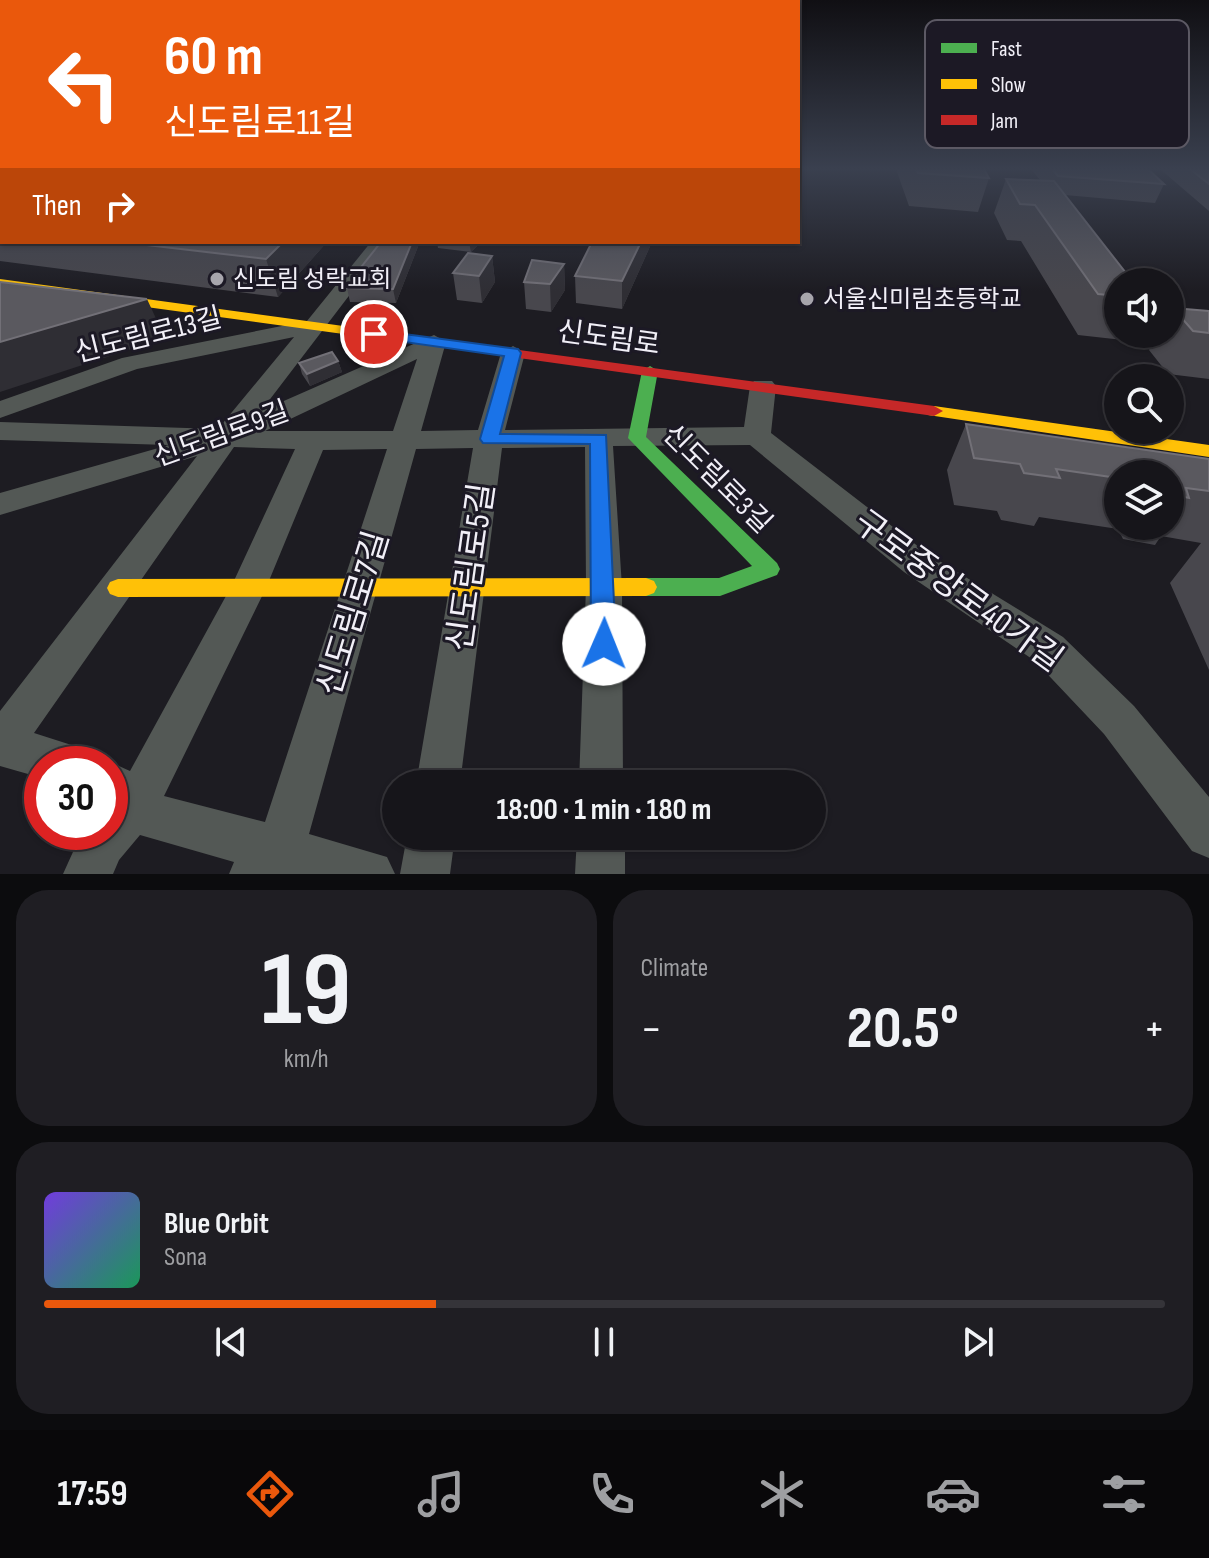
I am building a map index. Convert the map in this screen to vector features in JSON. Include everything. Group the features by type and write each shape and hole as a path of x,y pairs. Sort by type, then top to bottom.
{"street":[{"path":"24,752 0,745 226,438 379,244"},
{"name":"신도림로","path":"0,283 763,386 1209,451"},
{"name":"신도림로13길","path":"2,426 131,363 314,326"},
{"name":"신도림로9길","path":"0,504 226,438 434,342"},
{"name":"신도림로7길","path":"267,862 360,588 434,342"},
{"name":"신도림로5길","path":"440,770 489,439 513,353"},
{"name":"신도림로3길","path":"604,587 720,587 769,569 637,438 650,371"},
{"path":"2,426 313,441 757,436 763,386"},
{"name":"구로중앙로40가길","path":"757,436 916,563 1049,649 1119,720 1209,834"},
{"path":"599,439 604,587 601,770"},
{"path":"128,787 248,588 313,441"},
{"path":"118,588 604,587"},
{"path":"128,799 150,816 267,862 370,874"},
{"path":"88,874 99,850"},
{"path":"425,874 429,850"},
{"path":"600,874 601,850"}],"building":[{"path":"1038,210 1077,210 1122,268 1104,268 1104,295 1098,294"},
{"path":"138,244 281,244 266,259"},
{"path":"379,244 411,244 393,289 347,288"},
{"path":"591,244 640,244 622,281 575,276"},
{"path":"468,253 492,256 479,276 453,273"},
{"path":"532,260 564,264 550,284 524,282"},
{"path":"0,282 147,299 0,342"},
{"path":"1184,309 1209,311 1209,333 1193,331 1184,321"},
{"path":"332,352 338,361 307,374 299,363"},
{"path":"966,424 1209,459 1209,491 1186,488 1189,498 1184,497 1184,460 1104,460 1104,476 1056,469 1060,478 1024,473 1020,464 974,458"}],"traffic: fast":[{"path":"646,587 720,587 769,569 637,438 650,371"}],"traffic: slow":[{"path":"0,283 409,339"},
{"path":"934,411 1209,451"},
{"path":"118,588 646,587"}],"traffic: jam":[{"path":"409,339 934,411"}],"place":[{"name":"신도림 성락교회","path":"217,279"},
{"name":"서울신미림초등학교","path":"807,299"}],"route":[{"path":"374,334 513,353 489,439 599,439 604,644"}]}
